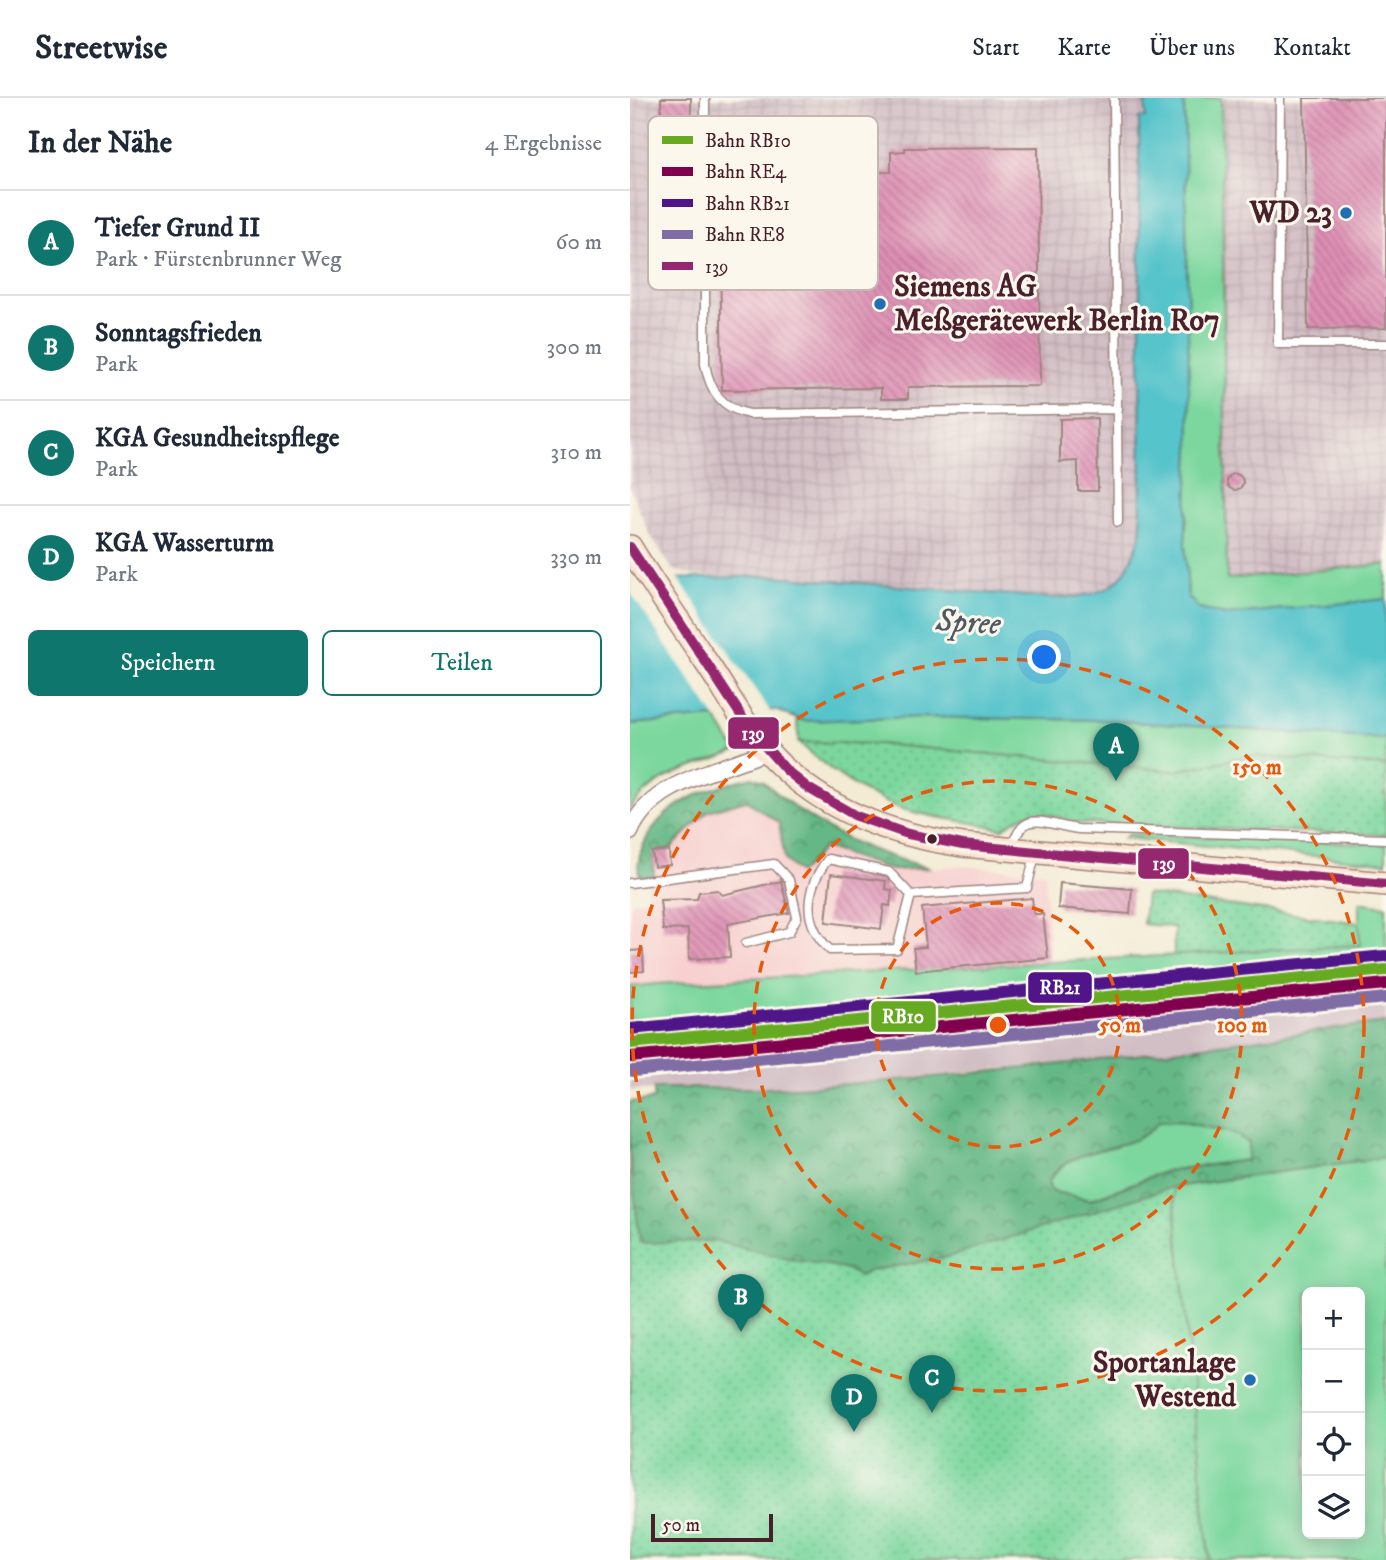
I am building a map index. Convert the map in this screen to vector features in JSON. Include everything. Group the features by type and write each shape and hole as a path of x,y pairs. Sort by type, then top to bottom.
{"main road":[{"path":"631,548 763,746 802,782 846,812 910,837 1010,850 1386,884"}],"street":[{"path":"630,832 650,802 672,787 763,746"}],"lane":[{"path":"705,98 705,116"},
{"path":"1114,98 1118,523"},
{"path":"1280,98 1278,344 1386,344"},
{"path":"705,290 705,364 715,395 725,405 749,414 1118,409"},
{"path":"1010,850 1017,830 1023,824 1039,821 1078,829 1386,839"},
{"path":"911,895 897,948 830,950 817,938 809,907 812,879 828,859 889,872 911,895 1027,888 1035,852"},
{"path":"630,883 774,864 789,880 797,916 789,932 746,943"}],"shaded area":[{"path":"630,98 1386,98 1386,599 1050,598 773,576 697,576 673,570 649,533 630,487"},
{"path":"746,800 779,823 856,860 892,870 958,866 1045,872 1050,965 993,963 630,987 630,902 648,899 646,872 650,852 683,818"},
{"path":"1386,943 1386,1022 1134,1055 896,1079 795,1087 630,1090 630,987"}],"green space":[{"path":"1184,98 1221,98 1227,579 1386,564 1386,599 1226,615 1199,609 1188,597 1185,544 1190,448"},
{"path":"776,710 804,721 921,717 1103,720 1386,739 1386,766 1250,756 1175,771 878,744 799,742 797,719"},
{"path":"715,717 736,751 666,778 641,796 630,809 630,724"},
{"path":"799,742 878,744 1175,771 1250,756 1386,766 1386,835 1080,823 1041,813 1025,816 1002,829 897,807 845,779"},
{"path":"752,777 763,781 801,812 840,836 883,854 930,868 892,870 824,847 800,873 785,860 779,823 746,800 708,811 669,850 653,852 654,877 640,876 638,864 643,848 652,829 663,817 689,798"},
{"path":"1129,834 1386,844 1386,863 1124,838"},
{"path":"1146,894 1359,923 1360,945 1174,955 1174,927 1143,924"},
{"path":"1359,902 1386,906 1386,953 630,1027 630,987 656,984 1359,945"},
{"path":"1386,1022 1386,1157 1173,1187 948,1257 869,1271 861,1276 838,1267 789,1259 715,1241 640,1244 630,1155 630,1102 654,1099 654,1088 797,1087 945,1076","holes":["1178,1121 1233,1133 1249,1143 1247,1160 1166,1171 1090,1200 1051,1191 1048,1182 1059,1169 1073,1159 1134,1140 1147,1133 1158,1122"]},
{"path":"1178,1121 1233,1133 1249,1142 1247,1160 1166,1171 1089,1200 1051,1191 1048,1182 1059,1169 1073,1159 1134,1140 1147,1133 1158,1122"},
{"path":"630,1155 640,1243 715,1241 789,1259 838,1267 861,1276 869,1271 948,1257 1173,1187 1209,1560 630,1560"},
{"name":"Sportanlage Westend","path":"1386,1157 1386,1560 1209,1560 1173,1187"}],"water":[{"name":"Spree","path":"1149,98 1184,98 1190,448 1185,544 1188,597 1199,609 1226,615 1386,599 1386,739 1103,720 921,717 804,721 776,710 721,713 715,717 630,724 630,580 773,576 1050,598 1099,592 1120,578 1135,553 1141,534 1139,118 1146,118 1145,103 1149,102"}],"pier":[{"path":"675,574 772,714 722,716 717,720 630,592 630,576"}],"building":[{"path":"661,98 691,98 691,115 661,115"},
{"name":"WD 23","path":"1304,98 1386,98 1386,328 1308,329"},
{"name":"Siemens AG Meßgerätewerk Berlin Ro7","path":"1038,147 1040,386 908,387 908,399 881,399 881,388 722,390 721,290 878,290 878,172 891,172 891,152 905,151 905,148"},
{"path":"1097,418 1098,491 1078,491 1078,461 1060,462 1060,419"},
{"path":"1232,474 1238,474 1243,482 1241,488 1232,490 1227,485 1227,479"},
{"path":"669,850 670,865 654,867 652,852"},
{"path":"831,874 886,881 885,889 892,890 890,906 884,905 881,929 826,922"},
{"path":"781,881 789,913 728,924 730,957 689,959 688,929 663,930 660,900 697,899 699,892 718,890 722,895"},
{"path":"1060,883 1132,889 1130,914 1058,908"},
{"path":"1032,898 1034,914 1043,914 1048,958 916,971 913,948 926,947 922,908"},
{"path":"643,950 644,971 630,972 630,951"}],"railway":[{"path":"630,1072 1386,1004"}],"rail line":[{"name":"RB21","path":"630,1029 1385,956"},
{"name":"RB10","path":"630,1043 1386,970"},
{"name":"RE4","path":"631,1057 1386,984"},
{"name":"RE8","path":"633,1071 1386,998"}],"transit line":[{"name":"139","path":"630,547 750,729 786,770 808,788 856,816 908,834 963,845 1386,884"}],"place":[{"name":"WD 23","path":"1346,213"},
{"name":"Siemens AG Meßgerätewerk Berlin Ro7","path":"880,304"},
{"name":"Tiefer Grund II","path":"1116,781"},
{"name":"Sonntagsfrieden","path":"741,1332"},
{"name":"Sportanlage Westend","path":"1250,1380"},
{"name":"KGA Gesundheitspflege","path":"932,1413"},
{"name":"KGA Wasserturm","path":"854,1432"}]}
